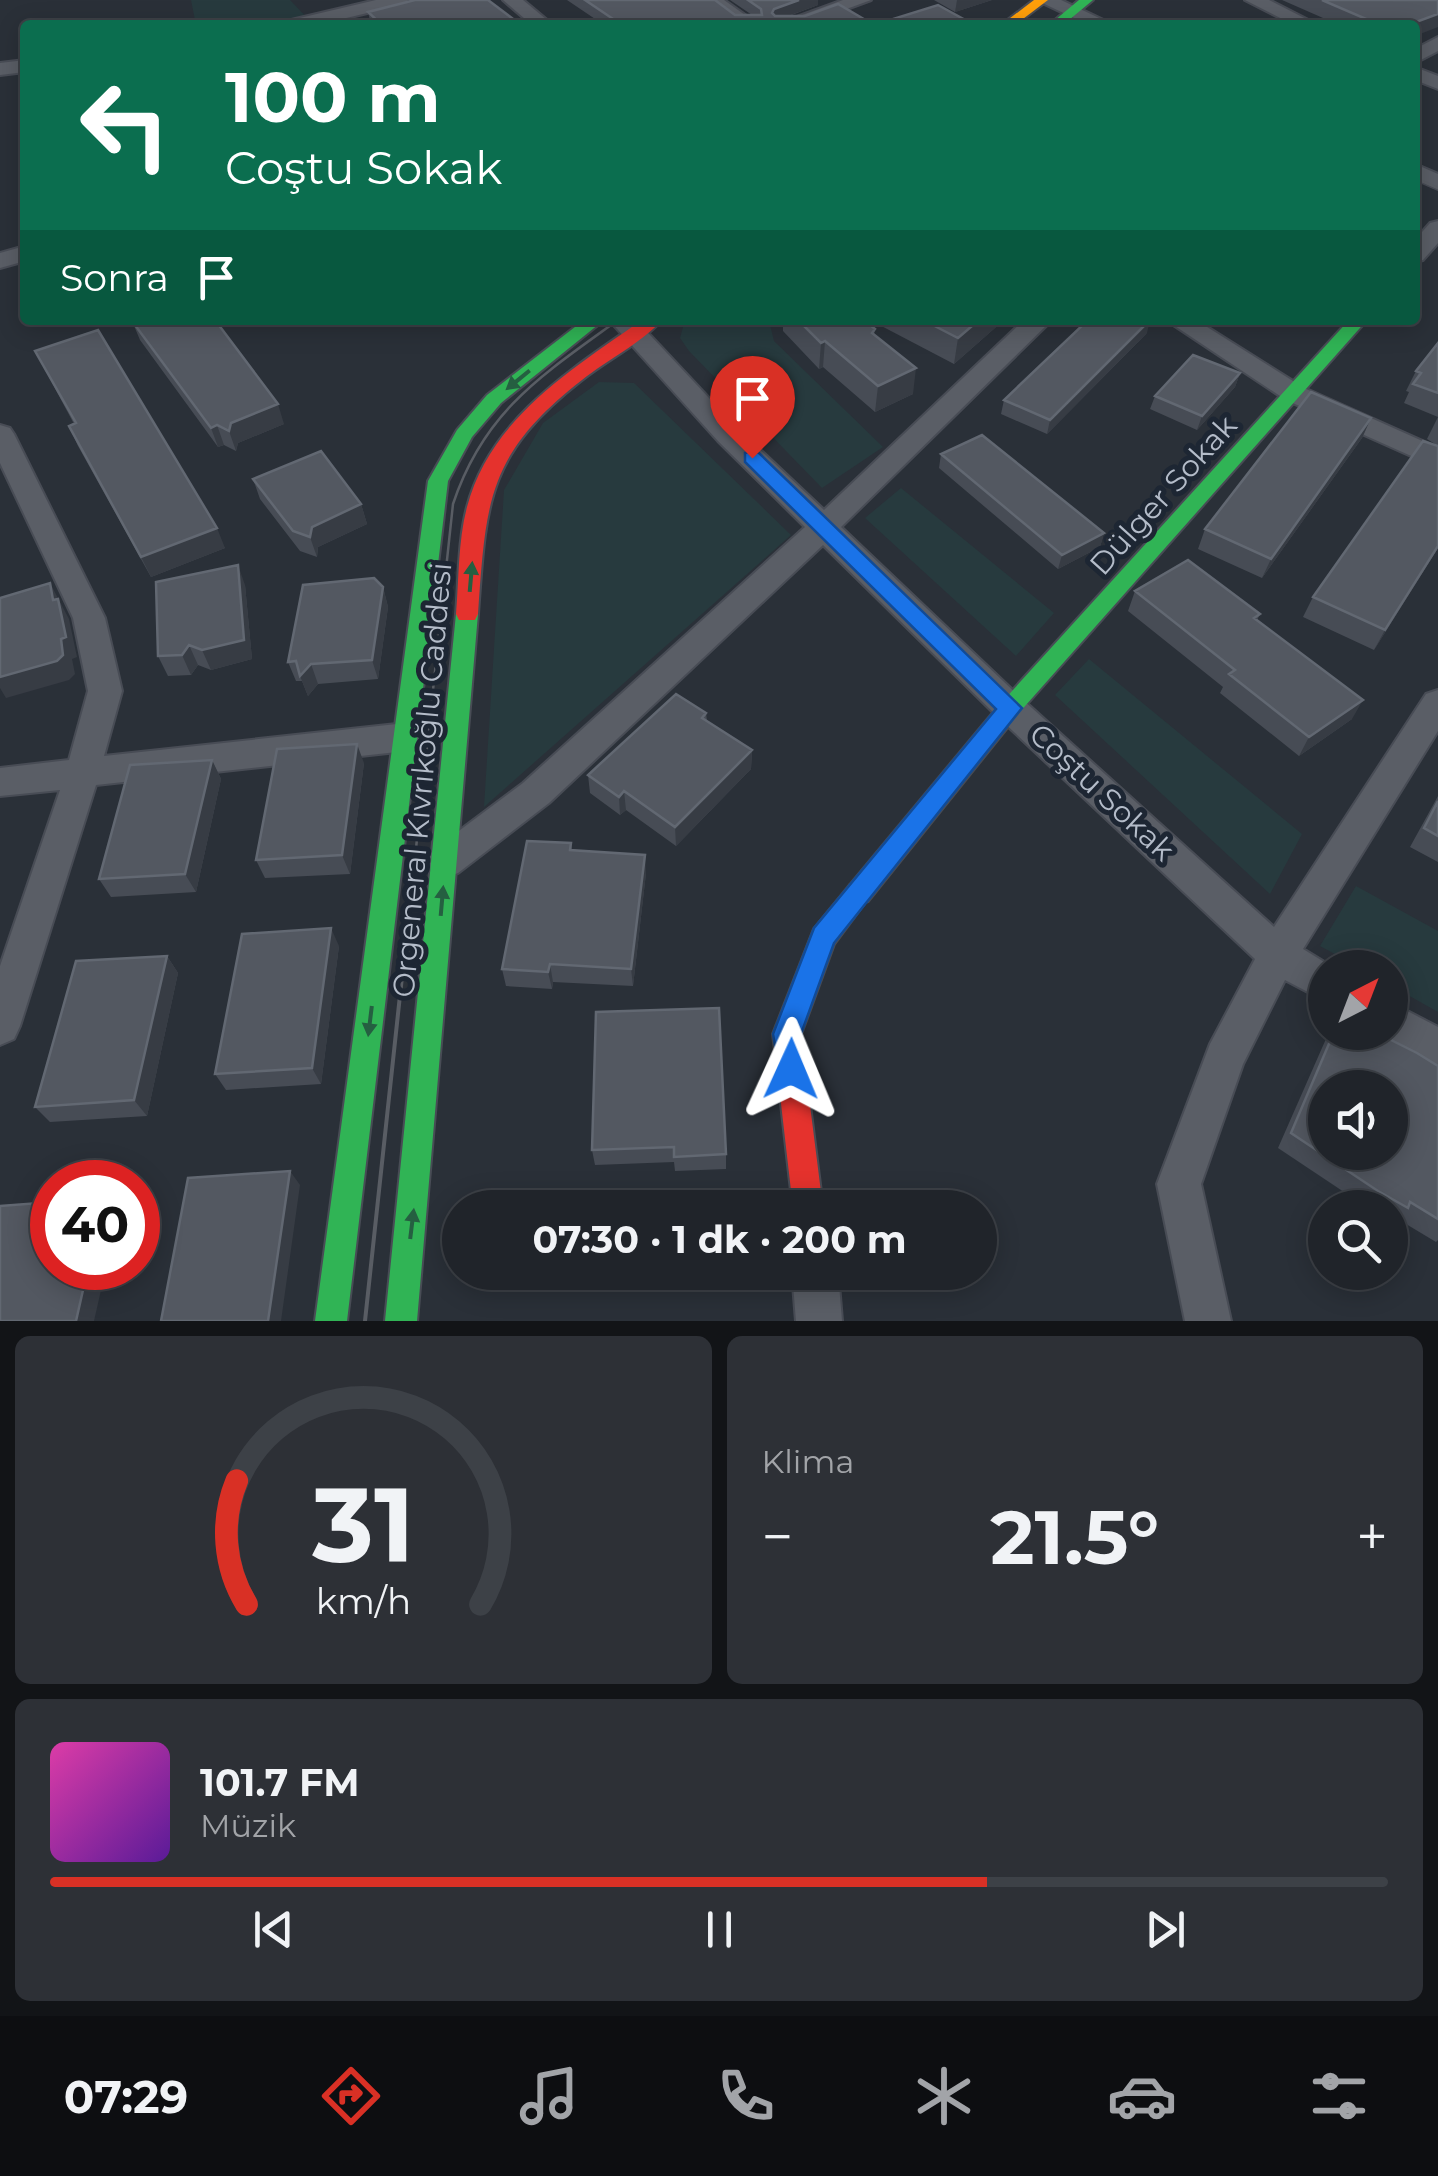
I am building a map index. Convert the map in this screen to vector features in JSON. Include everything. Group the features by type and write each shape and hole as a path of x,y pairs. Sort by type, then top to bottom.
{"main road":[{"path":"1014,20 1043,0"},
{"path":"332,1321 438,481 464,434 494,399 588,325"},
{"name":"Orgeneral Kıvrıkoğlu Caddesi","path":"401,1321 477,504 506,442 544,400 636,325"},
{"name":"Dülger Sokak","path":"806,1190 787,1034 823,937 1010,708 1354,325"}],"street":[{"path":"304,0 324,20"},
{"path":"333,20 398,0"},
{"path":"512,0 538,20"},
{"path":"712,0 742,20"},
{"path":"800,20 862,0"},
{"path":"1043,0 1071,16"},
{"path":"1254,0 1299,20"},
{"path":"1420,249 1438,228"},
{"name":"Coştu Sokak","path":"636,325 728,435 1010,708 1278,955 1308,973"},
{"path":"445,862 536,793 825,526 1033,325"},
{"path":"1187,325 1294,394 1438,459"},
{"path":"0,434 89,618 105,691 82,775 0,1026"},
{"path":"1208,1321 1179,1184 1224,1058 1278,955 1438,703"},
{"path":"0,782 406,737"},
{"path":"1408,1032 1438,1049"},
{"path":"816,1290 819,1321"}],"green space":[{"path":"191,0 290,0 309,20 195,20"},
{"path":"684,325 770,325 774,341 883,447 822,488 680,338"},
{"path":"599,382 634,383 791,535 484,807 504,490 543,423"},
{"path":"901,488 1054,613 1016,656 865,518"},
{"path":"1089,659 1302,834 1270,894 1055,695"},
{"path":"1356,886 1438,931 1438,1012 1408,995 1408,950 1327,950 1320,946"}],"building":[{"path":"415,0 488,0 514,20 377,20 368,12"},
{"path":"585,0 715,0 735,15 762,15 761,9 748,0 799,0 772,13 805,16 838,4 865,20 615,20"},
{"path":"1322,0 1438,0 1438,14 1420,21 1368,20"},
{"path":"938,5 965,20 890,20"},
{"path":"135,325 219,325 278,404 231,423 229,431 217,425 211,428"},
{"path":"803,325 870,325 875,329 872,333 916,368 878,386 825,341 821,343"},
{"path":"933,325 973,325 958,338"},
{"path":"1083,325 1145,325 1050,420 1004,400"},
{"path":"98,330 217,528 141,557 69,426 76,423 35,351"},
{"path":"1438,343 1438,393 1413,384 1421,373 1416,371"},
{"path":"1193,355 1240,373 1202,416 1155,396"},
{"path":"1311,392 1371,418 1271,559 1205,529"},
{"path":"982,435 1104,533 1062,555 941,454"},
{"path":"1423,441 1438,446 1438,546 1385,630 1313,597"},
{"path":"321,451 361,504 312,527 310,537 293,531 253,479"},
{"path":"1188,560 1260,614 1254,618 1363,700 1309,737 1229,674 1235,670 1135,591"},
{"path":"238,565 244,640 202,650 189,645 182,655 158,656 156,582"},
{"path":"374,578 383,587 372,660 311,664 300,676 296,661 288,662 303,585"},
{"path":"50,583 53,600 58,599 66,637 61,639 63,655 57,661 0,677 0,598"},
{"path":"676,694 706,713 702,718 752,750 675,827 624,791 619,797 588,775"},
{"path":"357,744 342,855 256,860 277,749"},
{"path":"212,760 185,874 99,879 130,765"},
{"path":"1438,801 1438,836 1424,828"},
{"path":"527,841 571,843 570,850 645,855 631,969 550,964 548,972 502,969"},
{"path":"331,928 312,1068 215,1074 242,934"},
{"path":"167,956 134,1100 35,1107 76,961"},
{"path":"719,1008 726,1154 674,1157 674,1147 592,1150 596,1012"},
{"path":"1408,1048 1438,1066 1438,1219 1410,1202 1408,1208 1408,1190 1376,1190 1346,1170 1408,1170 1408,1070 1318,1070 1326,1050"},
{"path":"1308,1093 1308,1144 1291,1133"},
{"path":"290,1171 268,1321 161,1321 188,1178"},
{"path":"30,1204 30,1290 83,1290 76,1321 0,1321 0,1206"}],"tram line":[{"path":"1420,180 1438,188"},
{"path":"414,867 453,504 481,444 499,419 541,378 611,325"},
{"path":"365,1321 414,865"}],"traffic: fast":[{"path":"1061,20 1087,0"},
{"path":"331,1321 438,481 464,434 494,399 589,325"},
{"path":"859,893 1010,708 1354,325"},
{"path":"401,1321 467,614"}],"traffic: slow":[{"path":"1014,20 1042,0"}],"traffic: jam":[{"path":"467,614 477,507 487,476 503,448 547,399 646,325"},
{"path":"806,1190 787,1034 823,937 859,893"}],"route":[{"path":"752,458 1010,708 823,937 787,1034 791,1069"}]}
